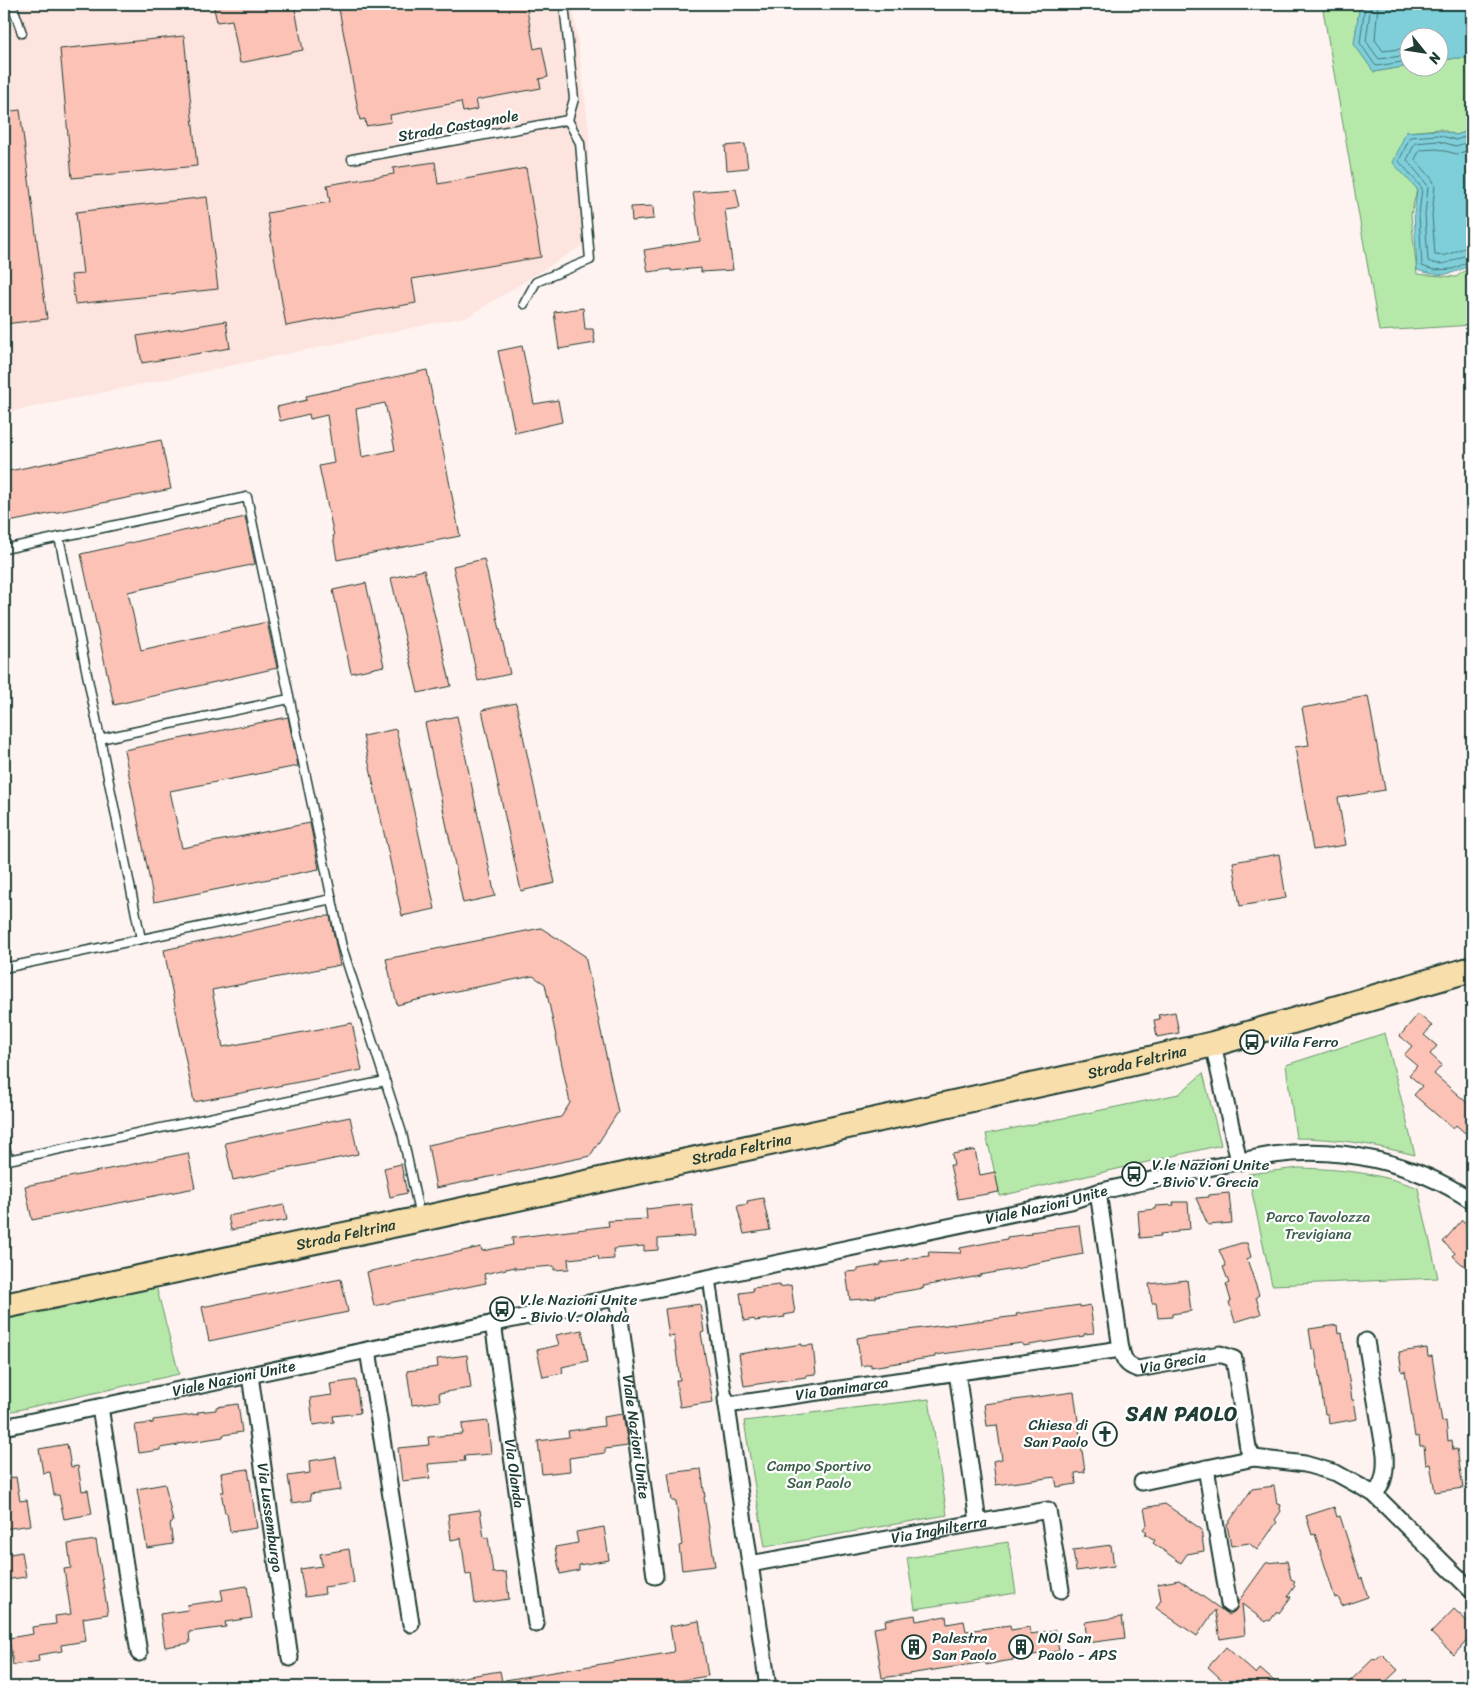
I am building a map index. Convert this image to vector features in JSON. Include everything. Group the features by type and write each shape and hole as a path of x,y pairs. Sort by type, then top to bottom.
{"main road":[{"name":"Strada Feltrina","path":"4,1306 421,1219 1091,1073 1213,1044 1472,969"}],"street":[{"path":"1213,1044 1239,1162"},
{"name":"Viale Nazioni Unite","path":"4,1428 1071,1201 1098,1192 1274,1155 1303,1153 1338,1154 1396,1165 1433,1179 1472,1200"},
{"name":"Via Grecia","path":"1098,1192 1123,1359 1129,1366 1138,1369 1220,1354 1234,1359 1248,1448 1254,1458"},
{"path":"709,1278 750,1564 763,1686"},
{"name":"Viale Nazioni Unite","path":"617,1297 655,1576"},
{"name":"Via Olanda","path":"493,1323 536,1624"},
{"path":"1366,1342 1386,1468 1380,1489 1374,1494"},
{"name":"Via Danimarca","path":"727,1402 1121,1349"},
{"path":"368,1350 410,1624"},
{"path":"957,1372 978,1522"},
{"name":"Via Lussemburgo","path":"250,1375 290,1658"},
{"path":"100,1407 139,1653"},
{"path":"1142,1482 1254,1458 1305,1464 1336,1472 1374,1494 1472,1591"},
{"path":"1206,1468 1228,1604"},
{"name":"Via Inghilterra","path":"750,1564 1048,1510 1061,1590"}],"lane":[{"path":"12,4 22,34"},
{"path":"524,304 536,282 590,260 580,143 568,120 574,99 564,4"},
{"name":"Strada Castagnole","path":"352,159 568,120"},
{"path":"4,549 246,497 342,947 402,1133 421,1219"},
{"path":"59,537 141,939"},
{"path":"100,739 289,699"},
{"path":"4,968 332,899"},
{"path":"4,1141 6,1161 385,1081"}],"shaded area":[{"path":"4,4 573,4 589,130 588,242 469,316 4,413"}],"green space":[{"path":"1322,4 1360,4 1354,44 1374,72 1398,68 1398,78 1448,78 1448,59 1472,58 1472,122 1469,131 1456,135 1440,129 1406,132 1417,189 1411,215 1417,274 1456,277 1472,266 1472,325 1379,331"},
{"path":"1385,1033 1415,1155 1356,1143 1327,1139 1296,1138 1286,1065"},
{"path":"1203,1073 1221,1145 1000,1196 986,1134 1179,1094"},
{"name":"Parco Tavolozza Trevigiana","path":"1299,1168 1330,1169 1374,1175 1418,1188 1438,1278 1272,1285 1248,1174"},
{"path":"156,1286 179,1374 4,1413 4,1319"},
{"name":"Campo Sportivo San Paolo","path":"929,1399 947,1515 765,1547 744,1421"},
{"path":"1008,1542 1016,1593 915,1609 907,1558"}],"water":[{"path":"1360,4 1472,4 1472,58 1448,59 1448,28 1398,28 1398,68 1374,72 1354,44"},
{"path":"1472,123 1472,264 1458,271 1445,274 1433,274 1417,270 1414,214 1417,189 1393,163 1406,132 1439,130 1456,135 1469,131"}],"building":[{"path":"213,4 294,4 303,50 240,63 232,20 217,22"},
{"path":"338,4 526,4 534,49 542,47 548,77 539,79 541,88 476,100 478,109 463,112 461,102 390,115 391,122 366,126 365,119 360,120"},
{"path":"184,36 197,166 72,178 60,49"},
{"path":"20,110 47,319 4,324 4,112"},
{"path":"745,144 748,168 727,170 725,146"},
{"path":"435,162 438,184 526,168 541,257 412,279 416,303 286,326 267,213 330,202 327,185 394,174 393,168"},
{"path":"736,189 740,208 725,210 733,270 701,272 701,268 648,272 644,250 700,241 693,192"},
{"path":"207,197 218,289 75,304 71,275 83,274 76,212"},
{"path":"653,206 654,219 632,221 631,207"},
{"path":"583,308 585,329 593,329 595,343 559,349 554,312"},
{"path":"226,321 230,348 142,363 137,336"},
{"path":"522,346 534,404 558,400 562,422 515,433 498,351"},
{"path":"427,370 460,536 337,560 334,536 319,466 334,463 327,415 310,419 309,414 280,421 277,407 307,400 306,396","holes":["385,403 395,450 362,457 356,409"]},
{"path":"161,440 171,489 4,523 4,472"},
{"path":"245,517 255,564 128,592 141,650 267,622 277,668 114,705 81,554"},
{"path":"484,559 510,674 478,681 453,566"},
{"path":"424,570 451,686 418,693 391,578"},
{"path":"366,583 384,666 351,673 333,590"},
{"path":"1368,696 1385,790 1338,798 1346,845 1313,850 1295,747 1309,745 1302,708"},
{"path":"516,703 555,883 521,891 482,710"},
{"path":"457,716 495,896 463,903 425,723"},
{"path":"288,717 298,766 170,791 182,848 310,823 319,869 154,902 124,750"},
{"path":"396,729 435,909 402,916 363,736"},
{"path":"1279,854 1286,898 1240,906 1233,862"},
{"path":"330,916 340,965 212,990 223,1047 352,1023 362,1070 194,1102 164,950 314,917"},
{"path":"541,928 585,956 618,1112 590,1156 436,1188 428,1145 561,1117 570,1103 545,984 533,976 446,993 397,1005 386,959"},
{"path":"1175,1012 1179,1033 1157,1037 1154,1020 1160,1019 1158,1015"},
{"path":"1418,1014 1432,1026 1424,1035 1437,1046 1430,1054 1442,1065 1434,1074 1472,1107 1472,1139 1456,1125 1453,1129 1414,1095 1422,1086 1409,1075 1417,1066 1404,1055 1412,1046 1400,1036"},
{"path":"350,1117 358,1154 233,1180 225,1143"},
{"path":"975,1150 980,1175 995,1172 999,1192 958,1199 950,1165 954,1165 952,1154"},
{"path":"188,1153 195,1188 32,1220 25,1186"},
{"path":"401,1164 407,1193 390,1197 384,1168"},
{"path":"1229,1193 1232,1223 1208,1225 1196,1198"},
{"path":"763,1198 770,1230 744,1234 737,1206 748,1204 747,1201"},
{"path":"1173,1202 1188,1202 1190,1229 1160,1234 1161,1236 1140,1238 1138,1211 1156,1209 1156,1206 1174,1205"},
{"path":"692,1204 695,1236 658,1239 658,1250 644,1251 644,1246 613,1249 614,1259 599,1260 598,1256 568,1259 569,1269 554,1270 554,1266 515,1269 515,1267 484,1274 486,1283 374,1306 367,1272 481,1247 482,1251 513,1245 512,1238 609,1226 608,1221 647,1219 646,1209"},
{"path":"284,1205 287,1220 231,1230 228,1216"},
{"path":"1462,1220 1472,1229 1472,1273 1453,1256 1455,1253 1443,1242"},
{"path":"1079,1225 1083,1254 1026,1265 1026,1267 923,1286 924,1288 876,1296 876,1298 850,1300 846,1272 858,1271 858,1269 881,1265 881,1263 929,1256 928,1252 961,1253 960,1248 1007,1239 1007,1237 1031,1234 1030,1232"},
{"path":"1247,1243 1251,1257 1247,1259 1259,1295 1256,1297 1261,1314 1235,1322 1226,1284 1229,1283 1223,1267 1226,1266 1219,1250"},
{"path":"341,1279 348,1312 209,1341 202,1307"},
{"path":"1187,1280 1191,1311 1172,1314 1172,1317 1158,1318 1156,1303 1152,1303 1149,1284"},
{"path":"780,1285 780,1287 791,1285 795,1313 784,1315 785,1317 744,1321 740,1293 753,1291 752,1288"},
{"path":"700,1304 704,1332 701,1333 713,1402 680,1407 676,1380 680,1380 674,1336 669,1337 665,1309"},
{"path":"1080,1305 1080,1307 1090,1305 1094,1333 1023,1346 1022,1343 935,1355 935,1357 871,1367 871,1364 861,1366 857,1338 1017,1316 1016,1314"},
{"path":"1337,1325 1338,1334 1342,1333 1352,1400 1354,1400 1357,1419 1329,1424 1328,1414 1325,1414 1315,1349 1312,1349 1309,1329"},
{"path":"582,1330 588,1361 562,1367 563,1373 543,1377 537,1350 559,1345 556,1335"},
{"path":"802,1344 802,1346 813,1345 816,1374 744,1386 739,1354"},
{"path":"1427,1348 1428,1357 1432,1356 1442,1422 1446,1421 1448,1441 1452,1440 1453,1450 1457,1449 1463,1488 1435,1492 1430,1464 1426,1465 1424,1446 1420,1446 1419,1436 1415,1437 1405,1371 1402,1372 1399,1352"},
{"path":"467,1355 471,1388 439,1393 440,1401 412,1405 407,1371 438,1367 437,1359"},
{"path":"356,1380 360,1413 333,1416 334,1422 313,1425 310,1398 332,1395 330,1384"},
{"path":"1074,1392 1085,1472 1075,1473 1076,1484 1057,1487 1055,1477 996,1485 993,1461 1002,1459 997,1425 987,1426 984,1404"},
{"path":"238,1404 242,1432 139,1453 135,1425 153,1423 153,1420 198,1414 198,1412 216,1410 216,1407"},
{"path":"623,1414 628,1446 605,1449 605,1453 569,1458 570,1471 542,1474 538,1441 569,1437 568,1431 604,1426 603,1417"},
{"path":"488,1421 491,1454 464,1456 465,1461 428,1464 430,1478 402,1481 398,1448 429,1445 428,1437 463,1434 462,1424"},
{"path":"67,1444 71,1467 78,1466 82,1491 88,1490 92,1514 64,1519 59,1495 54,1495 50,1472 43,1473 39,1449"},
{"path":"336,1457 341,1490 310,1494 311,1500 292,1503 288,1476 310,1473 309,1461"},
{"path":"248,1469 257,1528 230,1532 221,1492 224,1492 221,1473"},
{"path":"701,1469 715,1566 682,1570 679,1546 682,1545 676,1501 672,1501 668,1473"},
{"path":"16,1477 20,1501 27,1500 31,1525 4,1529 4,1479"},
{"path":"165,1484 173,1522 170,1524 173,1544 147,1548 137,1489"},
{"path":"1274,1486 1277,1503 1281,1505 1281,1511 1275,1520 1277,1522 1257,1550 1249,1543 1231,1546 1227,1525 1252,1489"},
{"path":"1165,1504 1201,1529 1204,1551 1187,1554 1181,1563 1153,1543 1155,1540 1145,1534 1147,1532 1143,1529 1147,1524 1144,1508"},
{"path":"1334,1507 1337,1517 1340,1516 1360,1579 1362,1578 1368,1597 1342,1606 1338,1597 1335,1598 1315,1534 1312,1535 1306,1516"},
{"path":"480,1510 484,1538 488,1537 493,1573 506,1572 509,1599 475,1604 471,1574 466,1575 461,1538 451,1540 448,1514"},
{"path":"604,1527 609,1560 579,1565 579,1570 560,1574 555,1547 578,1543 576,1532"},
{"path":"96,1540 108,1614 83,1618 86,1641 61,1645 62,1651 38,1655 39,1661 13,1665 9,1638 33,1634 32,1627 56,1624 55,1616 71,1614 64,1569 71,1568 68,1544"},
{"path":"1111,1545 1114,1566 1076,1571 1073,1550"},
{"path":"349,1549 354,1583 324,1587 325,1594 305,1597 300,1569 322,1566 320,1554"},
{"path":"22,1552 26,1577 4,1580 4,1555"},
{"path":"1287,1561 1291,1579 1295,1581 1293,1584 1295,1586 1288,1596 1291,1597 1279,1613 1277,1611 1270,1621 1266,1622 1242,1604 1245,1635 1220,1639 1215,1610 1197,1636 1156,1608 1161,1600 1158,1584 1179,1580 1229,1615 1235,1611 1238,1602 1266,1563"},
{"path":"247,1586 252,1618 225,1622 226,1627 189,1632 190,1643 165,1647 160,1614 188,1610 187,1605 223,1600 221,1590"},
{"path":"1454,1609 1472,1626 1472,1635 1454,1655 1431,1633"},
{"path":"915,1615 916,1621 946,1616 947,1624 964,1621 966,1631 1010,1625 1011,1630 1030,1627 1031,1634 1055,1630 1059,1651 1013,1658 1013,1660 986,1665 986,1662 882,1678 874,1628 886,1626 885,1620"},
{"path":"1122,1617 1125,1638 1087,1643 1085,1622"},
{"path":"699,1621 708,1676 639,1687 506,1687 505,1680 674,1652 670,1626"},
{"path":"1226,1647 1256,1674 1260,1669 1281,1687 1230,1687 1208,1667"},
{"path":"1382,1654 1398,1670 1380,1687 1344,1687 1373,1659 1375,1660"},
{"path":"500,1671 503,1687 447,1687 446,1680"}],"place":[{"name":"Villa Ferro","path":"1252,1042"},
{"name":"V.le Nazioni Unite - Bivio V. Grecia","path":"1134,1174"},
{"name":"V.le Nazioni Unite - Bivio V. Olanda","path":"502,1309"},
{"name":"Chiesa di San Paolo","path":"1105,1434"},
{"name":"Palestra San Paolo","path":"914,1647"},
{"name":"NOI San Paolo - APS","path":"1021,1647"}],"district":[{"name":"SAN PAOLO","path":"1182,1414"}]}
